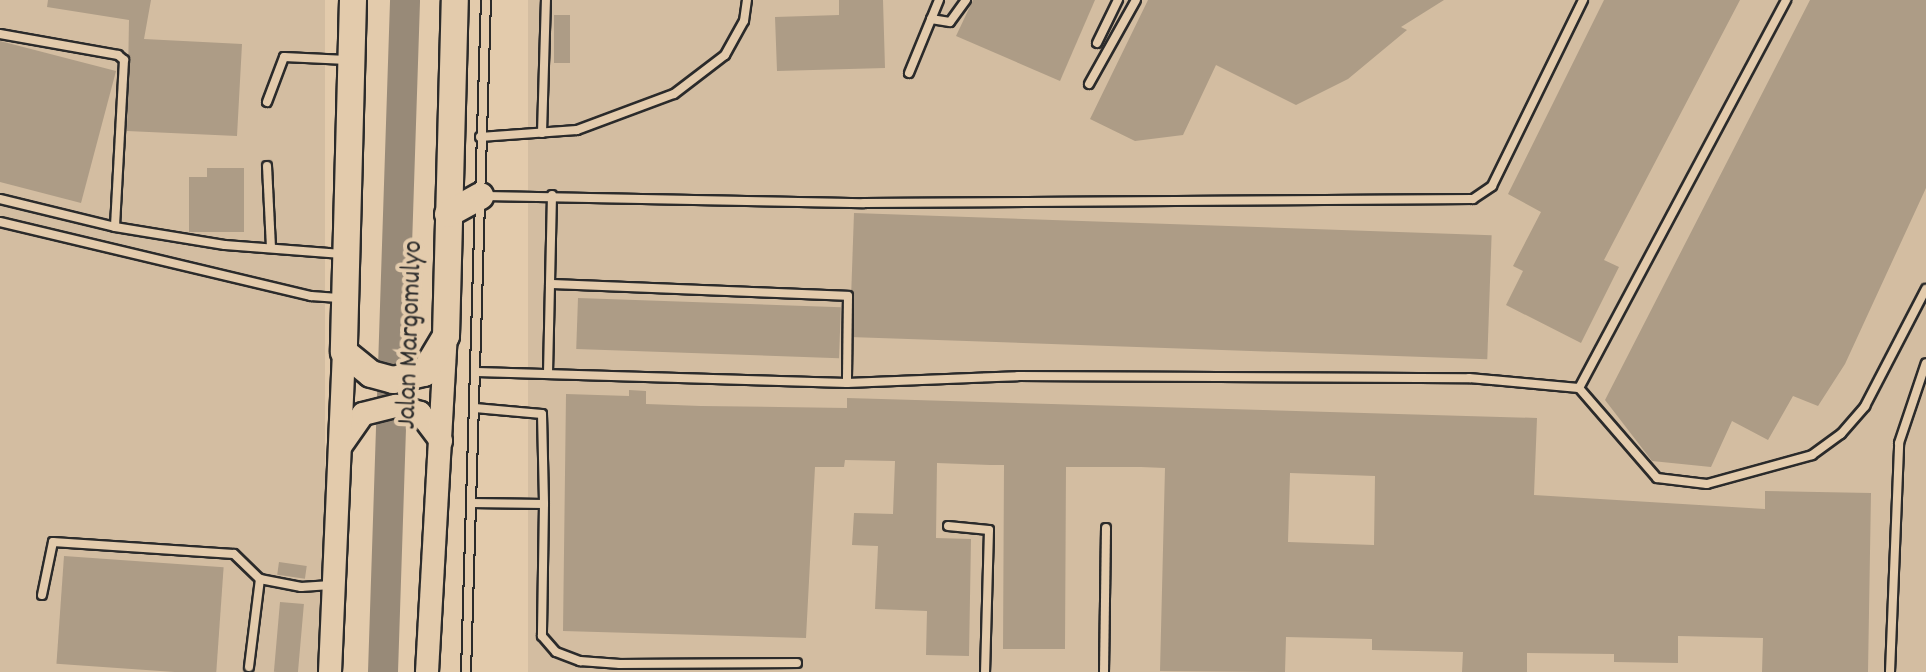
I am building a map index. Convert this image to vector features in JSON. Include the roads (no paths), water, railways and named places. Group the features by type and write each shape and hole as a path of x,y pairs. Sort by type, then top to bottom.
{"highway":[{"path":"353,0 344,352 371,374 393,380 424,373 446,336"},
{"name":"Jalan Margomulyo","path":"446,336 455,0"},
{"path":"448,214 480,196"}],"main road":[{"name":"Jalan Margomulyo","path":"427,672 446,336"},
{"path":"330,672 344,352"},
{"path":"340,447 363,414 396,406 420,413 441,441"}],"lane":[{"path":"466,672 486,0"},
{"path":"542,133 546,0"},
{"path":"480,137 577,130 674,94 725,55 744,21 747,0"},
{"path":"909,73 939,0"},
{"path":"931,19 950,22 966,0"},
{"path":"1097,43 1118,0"},
{"path":"1089,84 1136,0"},
{"path":"480,196 864,203 1473,199 1492,186 1583,0"},
{"path":"1579,388 1786,0"},
{"path":"0,34 118,55 124,60 115,227"},
{"path":"267,102 284,57 351,60"},
{"path":"267,166 271,248"},
{"path":"548,373 552,195"},
{"path":"0,199 115,227 271,248 346,254"},
{"path":"0,222 311,296 345,298"},
{"path":"550,284 848,296 847,383"},
{"path":"477,372 847,383 1018,376 1454,378 1579,388 1657,478 1681,484 1736,480 1812,455 1841,434 1865,406 1926,289"},
{"path":"1890,672 1899,443 1926,363"},
{"path":"475,408 542,414 542,636 547,646 580,661 670,668 797,663"},
{"path":"471,503 544,504"},
{"path":"948,526 989,530 985,672"},
{"path":"1104,672 1106,528"},
{"path":"42,595 53,542 234,554 260,579 301,587 335,585"},
{"path":"249,667 260,579"}],"waterway":[{"path":"383,672 405,0"}]}
